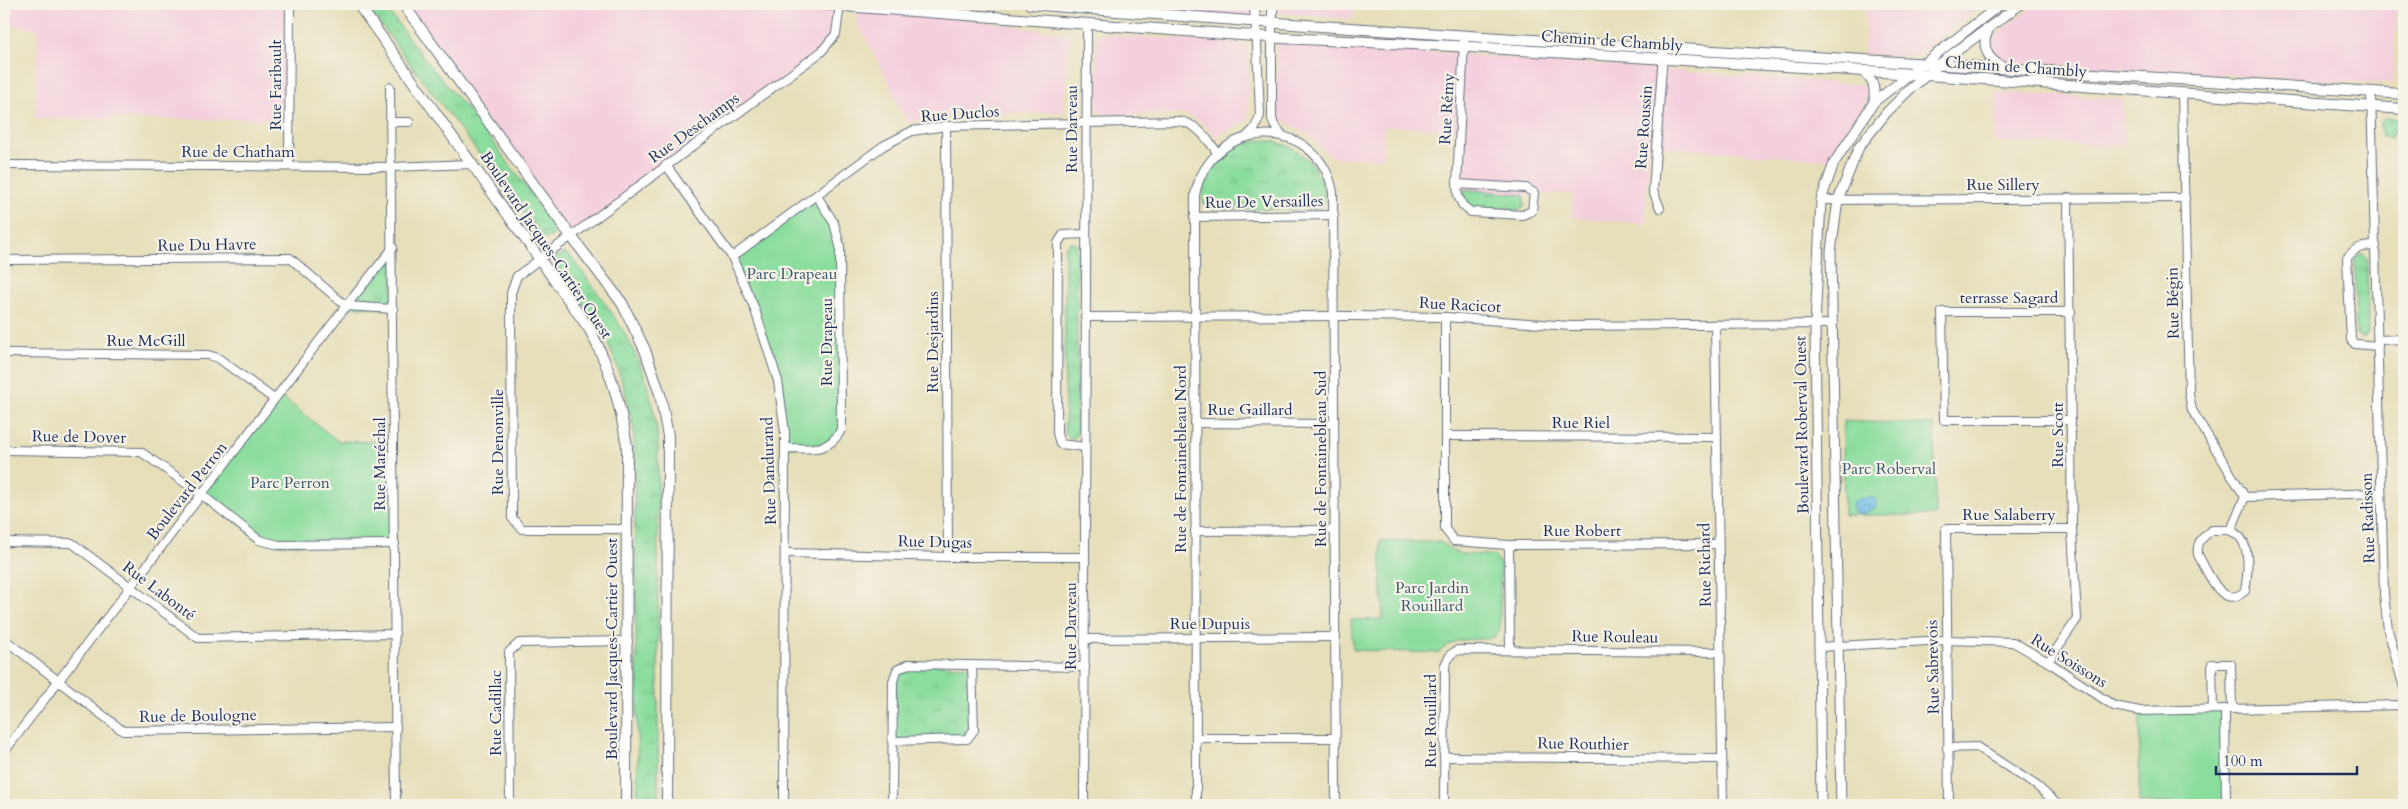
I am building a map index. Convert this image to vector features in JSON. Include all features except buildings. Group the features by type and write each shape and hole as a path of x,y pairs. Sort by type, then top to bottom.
{"main road":[{"name":"Boulevard Jacques-Cartier Ouest","path":"358,4 590,330 607,364 620,401 626,446 628,641 626,805"},
{"name":"Boulevard Jacques-Cartier Ouest","path":"403,4 571,236 622,303 646,350 660,394 668,436 667,805"},
{"name":"Chemin de Chambly","path":"817,4 1272,38 1464,46 1662,60 1908,74 2404,109"},
{"name":"Chemin de Chambly","path":"1030,4 1256,23 1941,63 2404,94"}],"street":[{"name":"Rue Faribault","path":"289,166 290,4"},
{"path":"1246,136 1255,128 1260,115 1254,4"},
{"path":"1272,4 1272,118 1274,126 1284,137"},
{"name":"Boulevard Roberval Ouest","path":"1822,805 1815,324 1821,200 1834,163 1874,102 2001,4"},
{"name":"Boulevard Roberval Ouest","path":"1841,805 1831,251 1838,200 1859,147 1887,112 1941,63 2021,4"},
{"name":"Rue Deschamps","path":"540,260 821,52 836,34 840,5"},
{"name":"Rue Darveau","path":"1084,805 1087,25"},
{"path":"1990,27 1985,37 1985,49 1989,58 2003,67"},
{"name":"Rue Rémy","path":"1457,184 1526,188 1534,193 1532,211 1522,215 1471,212 1463,206 1458,196 1457,184 1464,35"},
{"name":"Rue Roussin","path":"1660,208 1653,190 1663,47"},
{"path":"1860,71 1869,76 1874,85 1874,102"},
{"name":"Rue Maréchal","path":"390,87 393,248 396,805"},
{"name":"Rue Radisson","path":"2371,92 2384,594 2387,621 2404,688"},
{"name":"Rue Bégin","path":"2182,94 2189,394 2192,410 2245,496"},
{"path":"391,122 409,122"},
{"name":"Rue Duclos","path":"732,257 883,146 912,131 946,126 1183,122 1198,129 1217,152"},
{"name":"Rue Desjardins","path":"946,126 948,557"},
{"name":"Rue de Fontainebleau Sud","path":"1246,136 1263,134 1284,137 1304,145 1323,166 1332,184 1334,215 1336,805"},
{"name":"Rue de Fontainebleau Nord","path":"1196,805 1195,195 1199,178 1217,152 1246,136"},
{"name":"Rue de Chatham","path":"4,165 392,167 472,164"},
{"name":"Rue Dandurand","path":"666,165 732,257 754,308 778,381 785,448 784,805"},
{"name":"Rue Drapeau","path":"785,448 824,448 835,442 841,430 840,246 834,223 817,196"},
{"name":"Rue Scott","path":"2048,662 2077,619 2072,529 2071,312 2068,198"},
{"name":"Rue Sillery","path":"1821,200 2185,198"},
{"name":"Rue De Versailles","path":"1194,217 1334,215"},
{"path":"1086,234 1063,235 1058,244 1057,423 1057,438 1060,444 1086,448"},
{"path":"2376,246 2363,246 2353,250 2347,258 2351,340 2356,344 2404,339"},
{"name":"Boulevard Perron","path":"4,752 274,399 393,248"},
{"name":"Rue Du Havre","path":"4,260 290,258 346,306"},
{"name":"Rue Denonville","path":"540,260 517,276 510,293 512,518 522,529 627,529"},
{"path":"346,306 393,309"},
{"name":"terrasse Sagard","path":"2071,312 1942,312 1944,420 2071,420"},
{"name":"Rue Racicot","path":"1085,317 1445,317 1570,326 1832,324"},
{"path":"1445,317 1446,436"},
{"name":"Rue Richard","path":"1715,325 1723,805"},
{"name":"Rue McGill","path":"4,353 208,355 218,358 274,399"},
{"name":"Rue Gaillard","path":"1195,424 1334,424"},
{"name":"Rue Riel","path":"1446,436 1717,437"},
{"name":"Rue Robert","path":"1446,436 1445,520 1449,536 1461,543 1509,545 1718,544"},
{"name":"Rue de Dover","path":"4,450 142,452 201,494 259,540 279,545 395,544"},
{"path":"2231,530 2245,496 2381,493"},
{"name":"Rue Salaberry","path":"1946,528 2072,529"},
{"name":"Rue Sabrevois","path":"1946,528 1949,805"},
{"path":"1195,531 1334,530"},
{"path":"2212,530 2231,530 2240,537 2245,545 2248,572 2245,591 2239,596 2230,598 2223,596 2198,555 2197,548 2200,540 2212,530"},
{"name":"Rue Labonté","path":"4,542 72,543 198,638 395,634"},
{"path":"1509,545 1510,650"},
{"name":"Rue Dugas","path":"785,553 948,557 1085,557"},
{"name":"Rue Dupuis","path":"1085,639 1336,637"},
{"name":"Rue de Boulogne","path":"4,639 123,732 396,727"},
{"name":"Rue Soissons","path":"1820,647 1946,640 2013,642 2048,662 2114,706 2140,711 2404,706"},
{"name":"Rue Cadillac","path":"510,805 509,652 519,643 628,641"},
{"name":"Rue Rouillard","path":"1444,805 1444,665 1446,659 1458,650 1510,650"},
{"name":"Rue Rouleau","path":"1510,650 1720,652"},
{"path":"892,805 893,681 897,670 908,664 1085,667"},
{"path":"2213,710 2212,664 2231,664 2226,805"},
{"path":"892,741 967,738 974,730 972,666"},
{"path":"1196,738 1335,738"},
{"path":"1947,748 1977,747 2037,786 2057,805"},
{"name":"Rue Routhier","path":"1444,757 1722,759"}],"shaded area":[{"path":"4,4 286,4 285,119 35,119 38,29 4,24"},
{"path":"403,4 817,4 835,5 838,25 829,44 571,236"},
{"path":"859,4 875,4 1070,35 1063,112 937,115 907,124 888,81 856,20"},
{"path":"1029,4 1254,4 1256,23"},
{"path":"1280,4 1354,4 1353,19 1279,13"},
{"path":"1866,4 1985,4 1914,57 1864,54"},
{"path":"2036,4 2396,4 2393,84 2001,62 1996,58 1991,48 1993,37"},
{"path":"1099,34 1245,44 1248,49 1248,120 1216,136 1201,122 1185,114 1100,114 1097,110 1097,38"},
{"path":"1277,40 1864,85 1869,89 1870,93 1868,99 1838,140 1830,160 1649,146 1645,224 1572,217 1572,193 1524,195 1465,189 1465,130 1384,126 1383,158 1333,158 1308,135 1277,117"},
{"path":"1996,92 2122,99 2125,146 1994,142"}],"green space":[{"path":"365,4 383,4 426,61 482,127 553,224 554,235 545,239 541,235"},
{"path":"2386,118 2404,119 2404,131 2392,131 2391,138 2381,137 2381,122"},
{"path":"1263,140 1283,144 1307,159 1318,174 1323,187 1325,198 1322,206 1316,209 1212,209 1204,204 1203,191 1205,180 1219,160 1240,146"},
{"path":"1465,189 1524,195 1524,206 1519,210 1468,209 1463,202"},
{"name":"Parc Drapeau","path":"817,196 834,223 840,246 841,430 835,442 785,448 778,381 732,257"},
{"path":"1071,241 1076,244 1077,248 1077,433 1075,437 1070,439 1065,434 1065,247"},
{"path":"393,248 393,309 346,306"},
{"path":"565,253 570,256 603,301 629,342 640,364 654,413 658,443 658,805 638,805 634,432 625,391 605,338 557,269 554,261 556,257"},
{"path":"2361,253 2367,258 2368,333 2363,338 2356,334 2355,259"},
{"name":"Parc Perron","path":"278,394 338,441 394,442 395,544 279,545 259,540 201,494"},
{"name":"Parc Roberval","path":"1843,421 1934,425 1936,515 1844,515"},
{"name":"Parc Jardin Rouillard","path":"1380,541 1441,542 1452,551 1461,554 1492,555 1496,557 1500,564 1500,630 1490,638 1456,642 1447,646 1439,653 1353,650 1351,620 1383,619"},
{"path":"908,664 972,666 974,730 967,739 892,741 897,670"},
{"path":"2225,709 2226,803 2139,803 2140,711"}],"water":[{"path":"1862,498 1874,498 1877,502 1876,507 1862,514 1855,513 1852,506 1853,502"}]}
